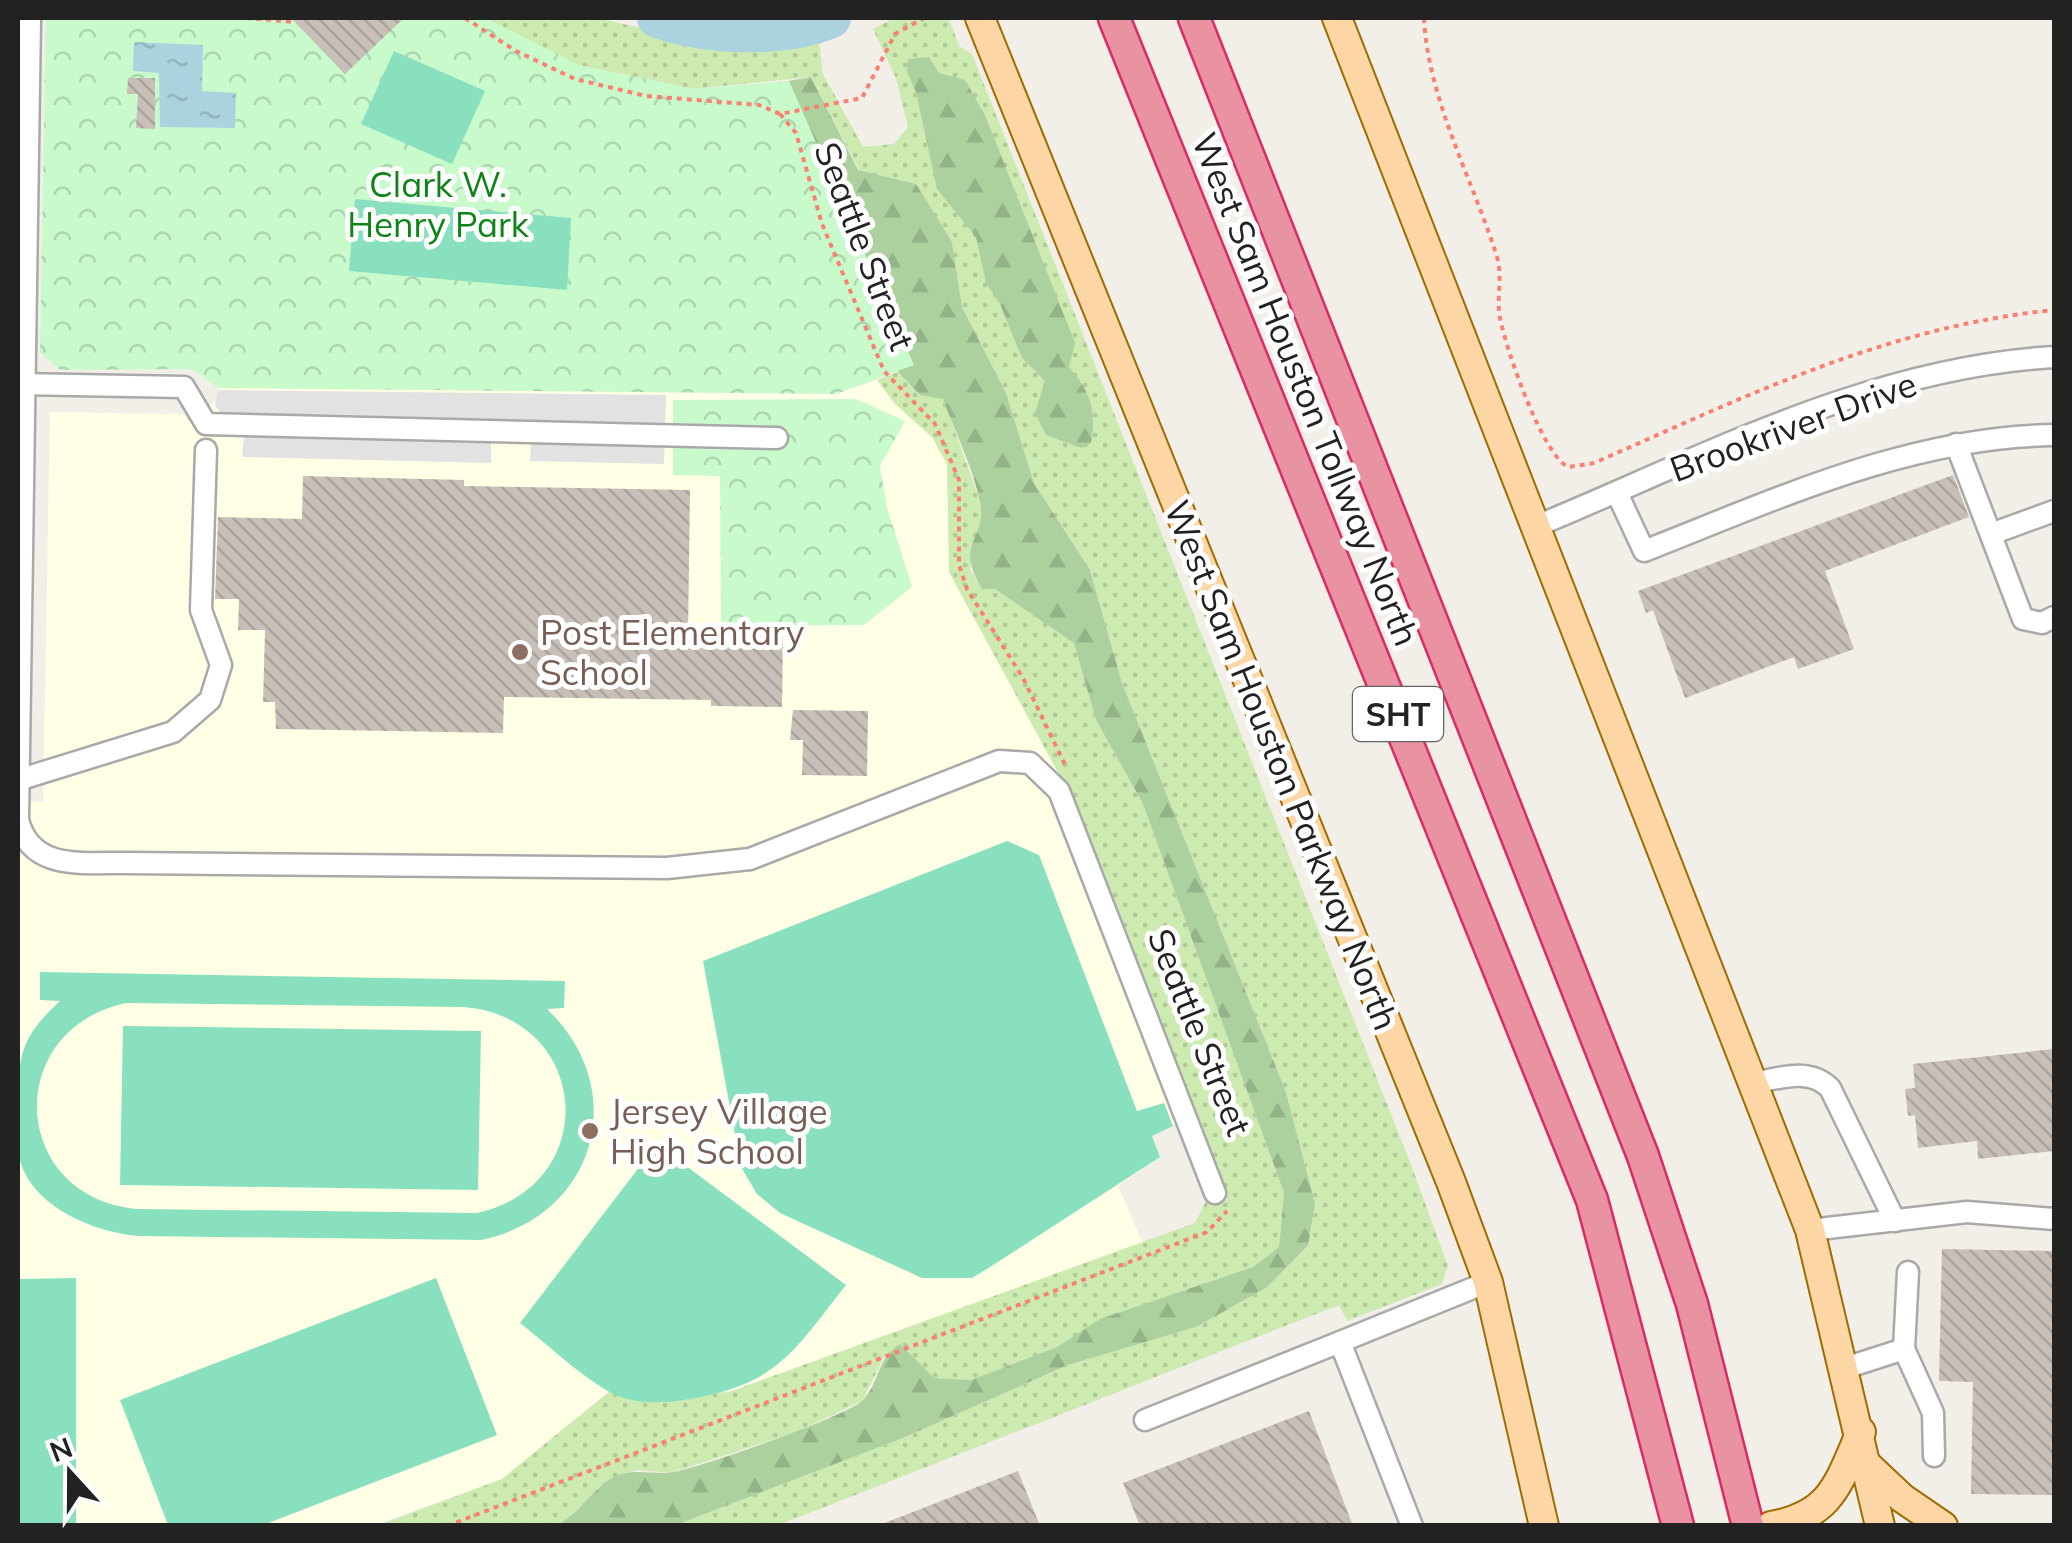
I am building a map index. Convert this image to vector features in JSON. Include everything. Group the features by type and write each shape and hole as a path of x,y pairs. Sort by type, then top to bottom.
{"highway":[{"name":"West Sam Houston Tollway North","path":"1114,18 1592,1200 1654,1421 1678,1526"},
{"name":"West Sam Houston Tollway North","path":"1194,18 1628,1114 1681,1266 1748,1526"}],"main road":[{"path":"1337,18 1539,526 1810,1230 1880,1526"},
{"name":"West Sam Houston Parkway North","path":"981,21 1488,1282 1544,1526"},
{"path":"1771,1526 1798,1520 1833,1496 1860,1432"},
{"path":"1867,1465 1902,1498 1943,1526"},
{"path":"1530,1526 1538,1490"},
{"path":"1538,1490 1566,1526"}],"street":[{"path":"30,18 21,384 18,780 23,839 37,854 57,861 667,868 750,860 999,761 1030,763 1058,791 1222,1201"},
{"name":"Brookriver Drive","path":"1539,526 1874,389 2002,360 2054,357"},
{"path":"21,384 184,386 206,424 777,438"},
{"path":"1618,492 1644,551 1856,468 1991,436 2054,434"},
{"path":"1956,444 2023,619 2042,623 2054,618"},
{"path":"18,780 173,732 210,700 221,665 201,610 206,450"},
{"path":"1991,534 2054,511"},
{"path":"1754,1083 1804,1075 1820,1078 1830,1088 1895,1221"},
{"path":"1810,1230 1967,1212 2054,1219"},
{"path":"1908,1272 1904,1350 1933,1413 1934,1456"},
{"path":"1145,1420 1488,1282"},
{"path":"1340,1342 1412,1526"},
{"path":"1844,1368 1904,1350"}],"path":[{"path":"246,18 295,22"},
{"path":"465,18 516,51 575,79 646,96 759,105 780,114 862,98 895,34 924,18"},
{"path":"1424,18 1436,78 1472,198 1498,260 1498,305 1506,340 1551,454 1568,468 1594,463 1824,362 1888,341 1997,316 2054,310"},
{"name":"Seattle Street","path":"780,114 796,133 822,224 884,371 935,424 960,480 959,565 967,590 1030,692 1068,772"},
{"path":"447,1526 1206,1232 1222,1201"}],"shaded area":[{"path":"877,380 895,404 932,437 947,464 949,572 1066,787 1190,1117 1152,1136 1160,1157 1118,1186 1143,1244 729,1392 608,1392 502,1479 376,1525 18,1526 18,802 43,802 50,412 183,414 189,421 217,400 218,388 836,394"},
{"path":"218,390 666,395 664,464 530,461 531,442 491,440 491,463 242,457 244,438 215,406"}],"green space":[{"name":"Clark W. Henry Park","path":"46,18 485,18 578,65 694,89 789,81 914,365 836,394 218,388 192,369 60,370 40,352"},
{"path":"485,18 597,18 699,41 818,31 823,74 863,147 894,144 908,127 896,78 873,29 894,18 949,18 959,46 972,54 1410,1162 1448,1266 1442,1284 1347,1321 1339,1305 779,1525 676,1525 903,1438 1068,1365 1196,1327 1266,1288 1308,1247 1315,1204 1286,1092 1122,683 1090,570 1034,483 1006,393 962,307 952,242 859,170 811,77 694,89 578,65"},
{"path":"394,51 485,91 452,164 361,124"},
{"path":"929,57 939,73 965,80 985,115 1075,343 1069,367 1087,393 1093,421 1091,443 1081,448 1046,435 1035,413 1045,381 1022,358 1000,304 986,283 976,237 937,189 916,92 907,72 908,59"},
{"path":"811,77 858,170 916,184 952,242 962,307 1006,393 1034,483 1090,570 1122,683 1286,1092 1315,1204 1308,1246 1266,1288 1196,1327 1068,1365 903,1438 676,1525 555,1526 614,1477 690,1468 851,1408 869,1393 887,1356 900,1344 934,1378 971,1380 1057,1347 1100,1319 1253,1267 1279,1247 1284,1193 1143,804 1096,720 1074,643 995,589 982,589 971,560 980,525 980,502 943,399 920,395 898,372 772,84"},
{"path":"355,199 571,218 567,290 349,271"},
{"path":"898,372 920,395 943,398 979,498 983,521 970,570 982,589 995,589 1074,642 1096,720 1143,804 1284,1193 1279,1248 1253,1267 1101,1319 1057,1347 971,1380 934,1378 886,1353 862,1401 796,1432 671,1473 637,1470 611,1479 572,1518 555,1525 376,1526 502,1479 609,1392 639,1401 729,1392 1195,1223 1216,1181 1066,787 949,572 947,464 932,437 895,404 877,380"},
{"path":"856,399 905,421 880,466 887,508 912,587 864,625 721,626 720,476 673,475 673,400"},
{"path":"1007,841 1039,855 1137,1111 1164,1103 1173,1126 1152,1136 1160,1157 972,1278 922,1278 780,1213 757,1194 741,1167 703,961"},
{"path":"40,972 565,981 564,1008 547,1009 573,1041 589,1076 594,1111 589,1146 575,1178 552,1205 520,1227 481,1240 138,1236 101,1228 63,1212 33,1186 23,1170 17,1133 21,1059 37,1025 60,1001 40,1000","holes":["126,1003 464,1007 506,1018 538,1040 557,1070 565,1104 562,1139 546,1171 518,1197 477,1213 138,1209 96,1198 65,1176 45,1146 37,1112 41,1077 57,1045 85,1019"]},
{"path":"123,1026 481,1031 478,1190 120,1185"},
{"path":"650,1153 670,1154 846,1285 781,1362 744,1384 719,1393 658,1402 615,1395 520,1323"},
{"path":"76,1278 76,1525 18,1525 18,1279"},
{"path":"436,1278 497,1435 263,1525 168,1525 120,1400"}],"water":[{"path":"134,42 203,45 202,91 236,93 235,128 160,127 159,73 133,71"}],"building":[{"path":"291,18 404,18 345,74"},
{"path":"128,78 155,78 155,129 136,128 138,94 127,94"},
{"path":"1953,475 1969,517 1825,571 1854,649 1798,669 1794,657 1685,698 1653,610 1646,613 1638,591"},
{"name":"Post Elementary School","path":"303,476 464,480 464,486 690,490 688,635 783,637 782,707 711,706 711,700 504,697 503,733 276,729 275,702 263,702 265,630 238,630 239,599 215,599 218,517 302,519"},
{"path":"793,710 868,711 867,776 802,775 803,740 790,740"},
{"path":"2054,1049 2054,1151 1978,1159 1977,1141 1918,1148 1915,1115 1908,1116 1905,1089 1915,1088 1913,1064"},
{"path":"1942,1249 2054,1251 2054,1495 1971,1494 1973,1382 1939,1381"},
{"path":"1309,1411 1353,1526 1140,1526 1123,1483"},
{"path":"1018,1471 1040,1526 882,1526 882,1524"}],"waterway":[{"path":"657,18 698,28 744,32 790,29 831,18"}],"place":[{"name":"Post Elementary School","path":"520,652"},
{"name":"Jersey Village High School","path":"590,1131"}]}
